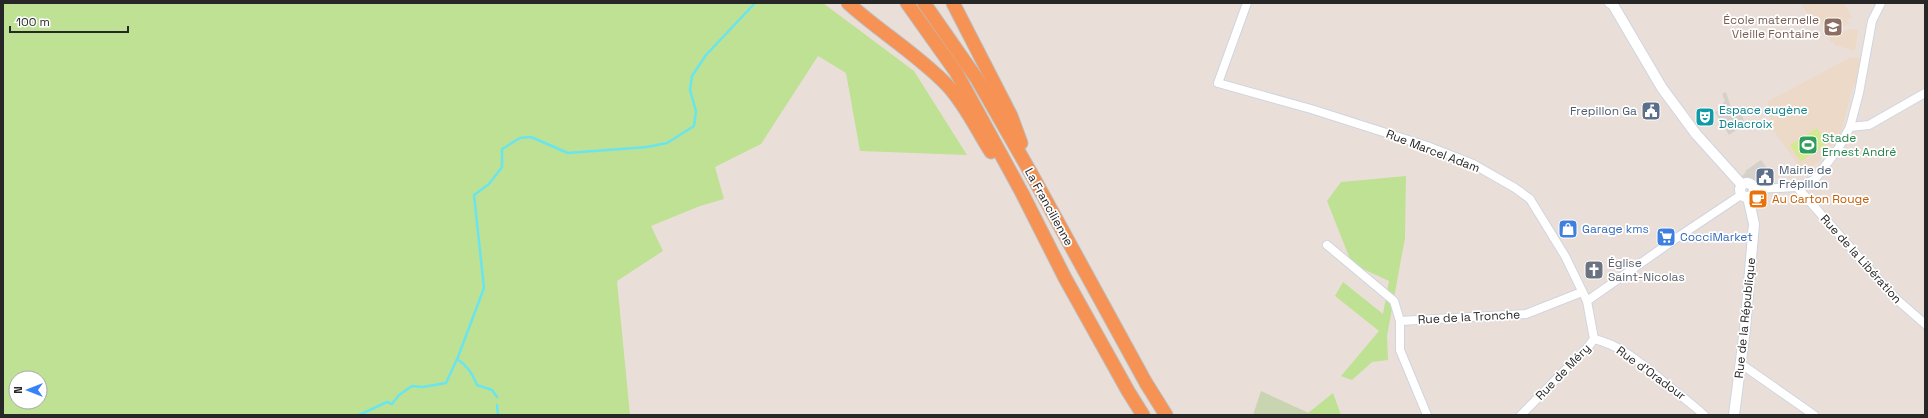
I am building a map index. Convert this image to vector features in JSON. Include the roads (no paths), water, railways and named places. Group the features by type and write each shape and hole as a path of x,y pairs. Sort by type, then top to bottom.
{"highway":[{"path":"848,3 914,55 948,86 968,114 1003,172 1022,193"},
{"name":"La Francilienne","path":"907,3 956,72 1022,193 1068,284 1128,392 1144,415"},
{"name":"La Francilienne","path":"924,3 977,79 1032,175 1146,383 1166,415"},
{"path":"953,3 1011,116 1032,175"}],"street":[{"name":"Rue Marcel Adam","path":"1247,3 1218,83 1311,109 1427,146 1473,164 1515,188 1530,199 1565,256 1587,301"},
{"path":"1612,3 1662,88 1696,134 1746,192"},
{"path":"1587,301 1678,237 1746,192 1797,187 1815,179 1838,149 1850,127 1859,93 1872,21 1881,3"},
{"path":"1850,127 1869,125 1925,94"},
{"name":"Rue de la Libération","path":"1797,187 1894,297 1925,324"},
{"name":"Rue de la République","path":"1734,415 1741,364 1754,224 1746,192"},
{"path":"1327,245 1394,301 1400,321 1400,350 1427,415"},
{"name":"Rue de la Tronche","path":"1400,321 1526,314 1582,292"},
{"name":"Rue de Méry","path":"1521,415 1588,347 1594,338 1587,301"},
{"name":"Rue d'Oradour","path":"1594,338 1607,341 1641,363 1704,415"},
{"path":"1741,364 1814,415"}],"waterway":[{"path":"359,415 387,402 392,404 399,395 412,386 423,387 446,383 458,357 484,288 474,195 489,184 502,167 502,149 520,138 531,137 568,153 647,147 667,143 694,126 696,111 690,90 692,76 706,55 755,3"},
{"path":"457,359 470,370 477,385 492,390 497,397"},
{"path":"497,405 498,415"}],"place":[{"name":"École maternelle Vieille Fontaine","path":"1833,27"},
{"name":"Frepillon Ga","path":"1651,111"},
{"name":"Espace eugène Delacroix","path":"1705,117"},
{"name":"Stade Ernest André","path":"1808,145"},
{"name":"Mairie de Frépillon","path":"1765,177"},
{"name":"Au Carton Rouge","path":"1758,199"},
{"name":"Garage kms","path":"1568,229"},
{"name":"CocciMarket","path":"1666,237"},
{"name":"Église Saint-Nicolas","path":"1594,270"}]}
